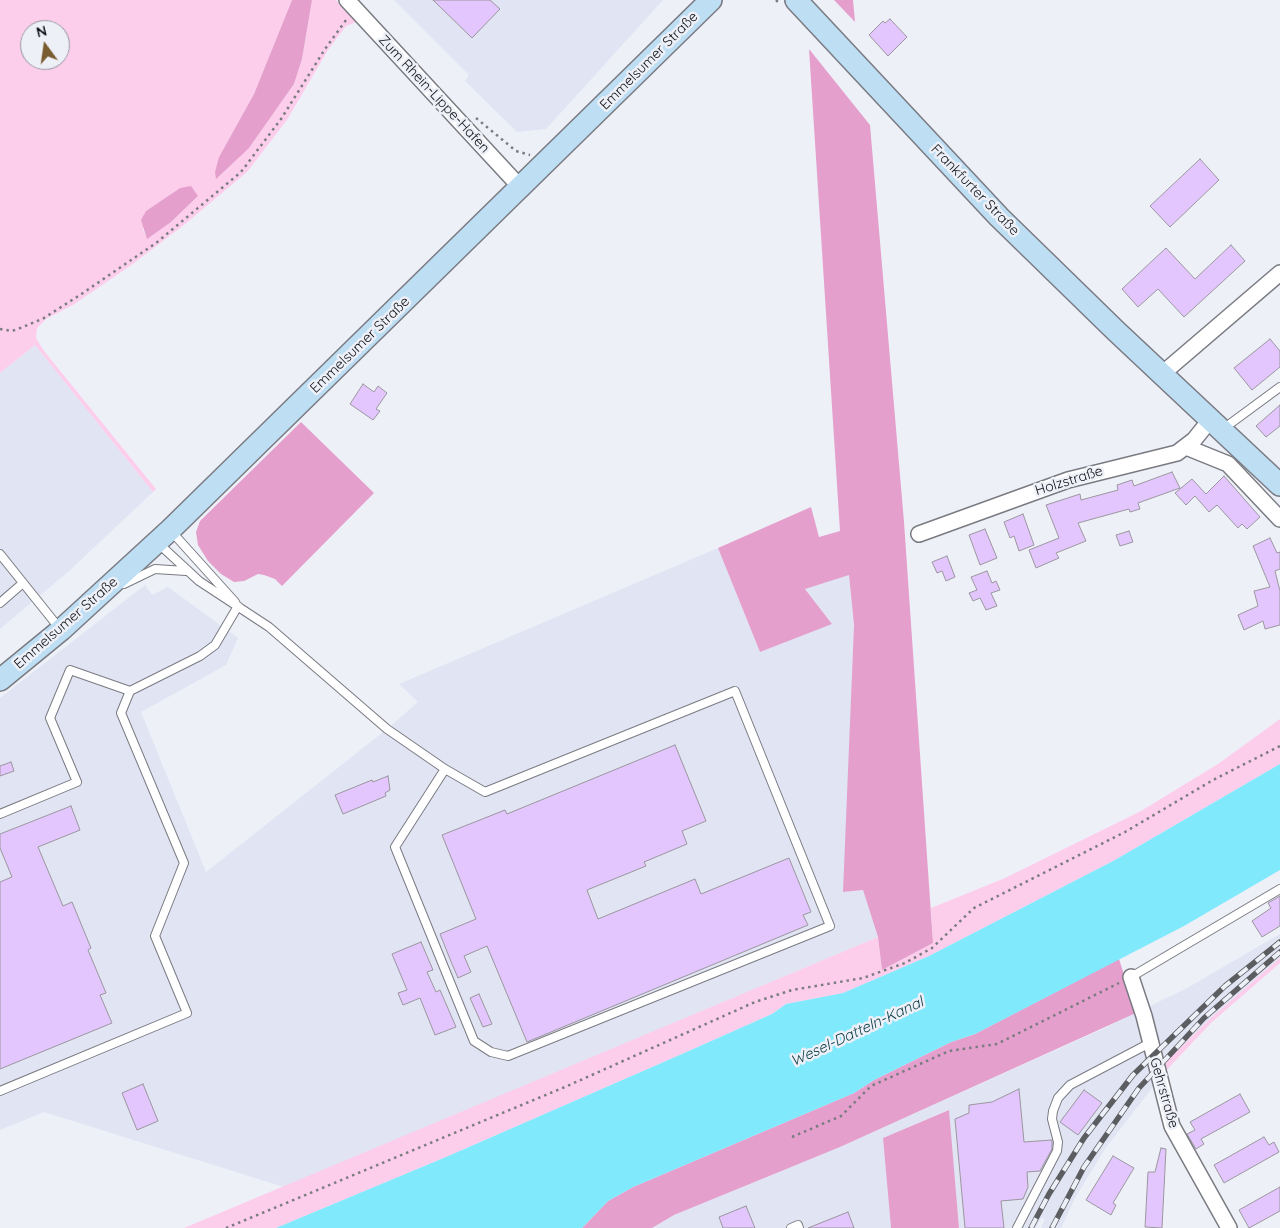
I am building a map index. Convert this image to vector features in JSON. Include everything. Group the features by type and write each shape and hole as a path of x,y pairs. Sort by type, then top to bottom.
{"street":[{"name":"Zum Rhein-Lippe-Hafen","path":"347,0 521,188"},
{"name":"Emmelsumer Straße","path":"0,680 61,630 164,536 711,0"},
{"name":"Frankfurter Straße","path":"796,0 999,216 1280,485"},
{"path":"1162,374 1280,273"},
{"name":"Holzstraße","path":"919,534 1068,480 1177,453 1216,425"},
{"path":"1186,447 1228,464 1280,519"},
{"name":"Gehrstraße","path":"1131,977 1172,1126 1230,1228"}],"lane":[{"path":"1216,425 1280,387"},
{"path":"164,536 187,571 219,595 269,627 387,729 445,769 486,792 735,691 830,926 508,1056 491,1052 474,1041 395,847 445,769"},
{"path":"164,536 238,606"},
{"path":"0,554 61,630"},
{"path":"96,599 155,569 187,571"},
{"path":"0,603 23,583"},
{"path":"0,1091 187,1013 155,936 184,863 121,713 130,691 208,651 219,640 238,606"},
{"path":"0,814 77,782 50,718 70,670 130,691"},
{"path":"1131,977 1280,890"},
{"path":"1017,1228 1057,1151 1058,1142 1052,1120 1058,1098 1070,1085 1150,1043"},
{"path":"791,1228 798,1225 800,1228"}],"path":[{"path":"0,329 12,331 44,318 156,243 226,185 262,146 339,28"},
{"path":"516,151 527,156 536,155"},
{"path":"226,1228 565,1086 755,1002 792,990 863,978 905,963 932,948 974,908 1111,840 1213,780 1280,746"},
{"path":"792,1137 840,1116 871,1086 949,1051 997,1044 1131,977"}],"shaded area":[{"path":"0,0 292,0 254,94 219,157 249,148 294,84 302,59 312,0 336,0 357,22 346,26 328,50 287,120 247,172 184,225 130,266 73,305 46,319 37,328 36,338 44,351 156,489 153,492 35,345 0,373","holes":["180,188 198,196 171,222 147,238 143,230 146,211"]},
{"path":"292,0 312,0 302,59 294,84 249,148 216,179 215,172 219,157 254,94"},
{"path":"394,0 663,0 546,129 517,132 465,81 469,75"},
{"path":"834,0 853,0 855,22"},
{"path":"809,49 870,125 904,522 933,943 882,970 878,937 863,890 843,892 854,625 849,575 805,589 832,624 760,652 718,548 811,507 819,537 840,531"},
{"path":"191,186 198,196 171,222 147,239 141,220 146,211 180,188"},
{"path":"35,345 153,492 69,571 0,629 0,373"},
{"path":"301,422 374,493 282,586 275,579 258,574 244,581 234,582 221,574 208,561 198,545 196,532 200,521"},
{"path":"718,548 760,652 832,624 805,588 849,574 854,625 844,892 863,890 878,937 284,1187 44,1112 0,1130 0,698 145,585 152,595 168,587 238,638 226,665 141,712 206,872 387,729 418,702 399,684"},
{"path":"1280,719 1280,764 1115,860 929,956 843,993 786,1004 772,1014 682,1054 446,1157 276,1228 184,1228 878,937 882,970 933,943 931,908 1005,878 1141,811 1218,764"},
{"path":"1280,934 1280,958 1212,1017 1168,1060 1162,1075 1105,1149 1075,1198 1061,1228 1041,1228 1045,1219 1041,1218 1036,1228 959,1228 948,1110 883,1138 891,1228 652,1228 674,1215 840,1147 1105,1028 1189,987","holes":["1139,1024 1154,1048 1146,1056"]},
{"path":"1280,958 1280,963 1211,1023 1162,1075 1161,1071 1168,1060 1212,1017"},
{"path":"1119,959 1136,1013 840,1147 674,1215 652,1228 582,1228 608,1201 633,1187 854,1093 874,1080 951,1042 975,1034"},
{"path":"949,1110 959,1228 891,1228 883,1138"}],"water":[{"name":"Wesel-Datteln-Kanal","path":"1280,764 1280,870 1184,926 975,1034 951,1042 874,1080 854,1093 633,1187 608,1201 582,1228 276,1228 446,1157 682,1054 772,1014 786,1004 843,993 929,956 1115,860"}],"building":[{"path":"433,0 490,0 500,9 472,38"},
{"path":"890,19 907,37 888,56 869,35 883,21 885,23"},
{"path":"1200,159 1219,180 1170,227 1150,206"},
{"path":"1231,245 1245,261 1184,317 1158,289 1138,307 1122,289 1166,248 1195,279"},
{"path":"1270,339 1280,351 1280,367 1252,390 1234,368"},
{"path":"363,384 374,392 378,386 387,393 376,409 380,411 373,420 350,404"},
{"path":"1280,405 1280,426 1266,437 1256,426"},
{"path":"1172,472 1180,488 1138,503 1140,509 1130,512 1129,509 1078,523 1086,541 1056,553 1059,558 1036,568 1029,550 1059,538 1046,505 1080,494 1081,500 1118,490 1117,485 1132,480 1134,486"},
{"path":"1224,476 1260,517 1247,529 1242,524 1238,528 1217,505 1209,512 1195,496 1186,505 1175,493 1192,479 1206,494"},
{"path":"1023,514 1034,545 1019,551 1014,536 1010,538 1004,522"},
{"path":"985,529 997,558 980,565 969,535"},
{"path":"1129,531 1133,542 1120,546 1116,535"},
{"path":"1270,538 1277,553 1280,552 1280,569 1275,571 1280,591 1280,625 1265,629 1263,621 1244,630 1238,615 1258,606 1254,591 1270,587 1253,546"},
{"path":"947,556 955,577 946,581 942,571 937,573 932,562"},
{"path":"987,571 992,583 996,581 1000,590 991,593 997,606 986,610 980,598 973,601 969,593 977,590 971,577"},
{"path":"675,745 706,821 682,831 687,844 644,862 646,866 587,890 598,919 695,879 701,894 789,858 811,912 803,915 808,925 527,1042 487,946 464,956 471,972 458,978 452,964 440,934 476,919 442,835 505,810 507,814"},
{"path":"11,762 14,771 0,776 0,766"},
{"path":"388,776 390,790 385,793 386,796 343,814 335,795 372,780 373,782"},
{"path":"71,806 80,830 38,847 63,906 72,902 91,948 88,950 106,993 100,995 112,1023 0,1069 0,882 12,877 0,848 0,834"},
{"path":"1280,896 1280,926 1262,937 1252,921 1271,908 1268,903"},
{"path":"421,942 433,970 427,972 436,992 440,990 456,1027 435,1035 420,998 403,1005 398,993 407,990 392,954"},
{"path":"479,994 492,1024 483,1027 470,998"},
{"path":"143,1084 158,1121 137,1130 122,1093"},
{"path":"1019,1089 1024,1142 1052,1140 1052,1149 1040,1171 1027,1172 1028,1187 1023,1199 1001,1201 1004,1228 965,1228 955,1119 969,1113 969,1105 992,1102"},
{"path":"1084,1090 1102,1103 1078,1135 1060,1122"},
{"path":"1240,1094 1250,1112 1201,1139 1204,1144 1196,1149 1187,1134 1195,1130 1190,1122"},
{"path":"1264,1137 1269,1145 1274,1142 1279,1152 1224,1183 1214,1165"},
{"path":"1161,1148 1166,1149 1162,1228 1145,1227 1148,1172 1155,1172"},
{"path":"1113,1156 1134,1168 1113,1203 1116,1205 1111,1215 1086,1200"},
{"path":"1280,1187 1280,1211 1249,1228 1239,1210"},
{"path":"746,1206 755,1228 723,1228 719,1217"},
{"path":"848,1212 854,1228 808,1228"}],"railway":[{"path":"1031,1228 1049,1194 1084,1138 1133,1075 1225,986 1280,942"},
{"path":"1052,1228 1084,1167 1139,1088 1204,1018 1280,952"}]}
